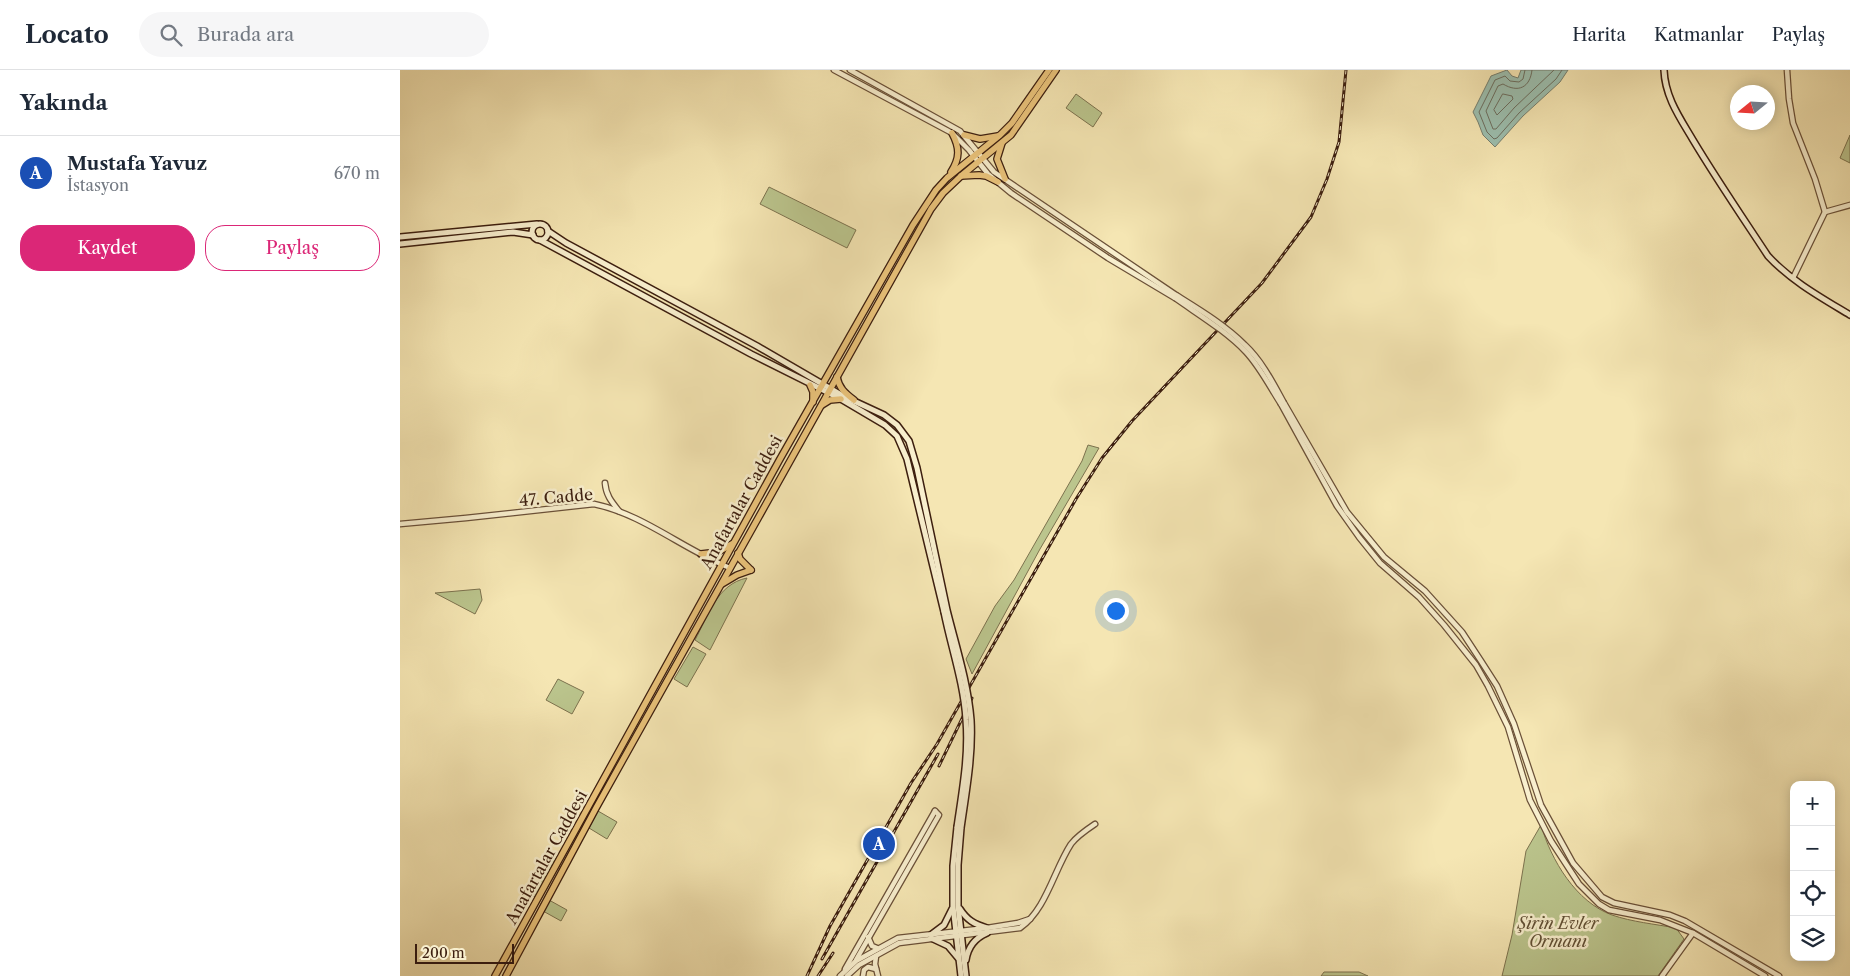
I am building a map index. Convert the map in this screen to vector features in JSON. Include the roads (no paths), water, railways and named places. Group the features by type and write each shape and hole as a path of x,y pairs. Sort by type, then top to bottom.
{"main road":[{"name":"Anafartalar Caddesi","path":"496,976 734,543 913,225 936,190 947,178 1000,135 1016,117 1049,70"},
{"name":"Anafartalar Caddesi","path":"506,976 592,816 931,209 943,193 961,176 1011,135 1056,70"},
{"path":"1664,70 1665,86 1671,101 1716,178 1768,256 1779,268 1850,315"},
{"path":"947,178 957,163 959,153 952,133"},
{"path":"964,135 980,139 1000,135"},
{"path":"1002,143 997,159 1005,179"},
{"path":"961,176 986,176 998,182"},
{"path":"533,235 532,230 537,224"},
{"path":"400,237 537,224 545,225 548,232 566,243 757,346 822,387 884,415 897,425 908,441 917,468 966,720 965,769 953,866 959,933 966,976"},
{"path":"540,240 545,238 548,232"},
{"path":"400,244 505,233 533,235 810,385 822,387"},
{"path":"837,377 842,390 854,400"},
{"path":"810,385 813,392 813,403"},
{"path":"829,390 885,425 897,436 909,468 946,611"},
{"path":"819,408 830,400 841,399"},
{"path":"701,554 718,552 734,543"},
{"path":"721,585 737,575 751,570 740,559 738,553"},
{"path":"956,906 973,924 987,930 977,938 967,952 965,968"},
{"path":"956,906 944,925 932,936 948,946 959,962"},
{"path":"959,933 961,976"}],"street":[{"path":"834,70 952,133 969,150 976,154"},
{"path":"850,70 960,131 988,174 998,182 1089,245 1175,296"},
{"path":"1787,70 1793,123 1825,212 1793,278"},
{"path":"980,160 994,172 1175,296 1232,339 1247,353 1283,404 1347,512 1384,557 1425,591 1462,632 1482,661 1497,686 1514,724 1541,805 1573,863 1602,897 1614,903 1670,915 1685,921 1778,976"},
{"path":"1825,212 1850,205"},
{"path":"1283,404 1337,506 1359,537 1380,563 1419,597 1476,665 1508,727 1530,800 1550,841 1579,884 1599,904 1609,910 1660,920 1693,933 1765,976"},
{"path":"605,483 606,492 610,500 620,512"},
{"name":"47. Cadde","path":"400,524 589,504 609,507 730,568"},
{"path":"841,975 935,811 939,815 847,976"},
{"path":"841,975 856,961 898,938 987,930 1031,918 1051,885 1072,843 1095,824"},
{"path":"1662,976 1693,933"},
{"path":"847,976 854,969 899,943 932,936"},
{"path":"868,937 872,946 877,948"},
{"path":"876,956 878,976"},
{"path":"863,976 864,970 868,968 876,969"}],"water":[{"path":"1507,70 1512,76 1518,78 1521,70 1568,70 1560,82 1523,116 1495,147 1483,135 1473,112 1491,76"}],"railway":[{"path":"807,976 830,926 911,783 937,744 1076,499 1102,458 1132,421 1262,283 1311,217 1327,179 1339,142 1346,70"},
{"path":"939,766 972,698"},
{"path":"822,959 938,754"},
{"path":"818,976 833,953"}],"place":[{"name":"Mustafa Yavuz","path":"879,844"}],"park label":[{"name":"Şirin Evler Ormanı","path":"1558,932"}]}
